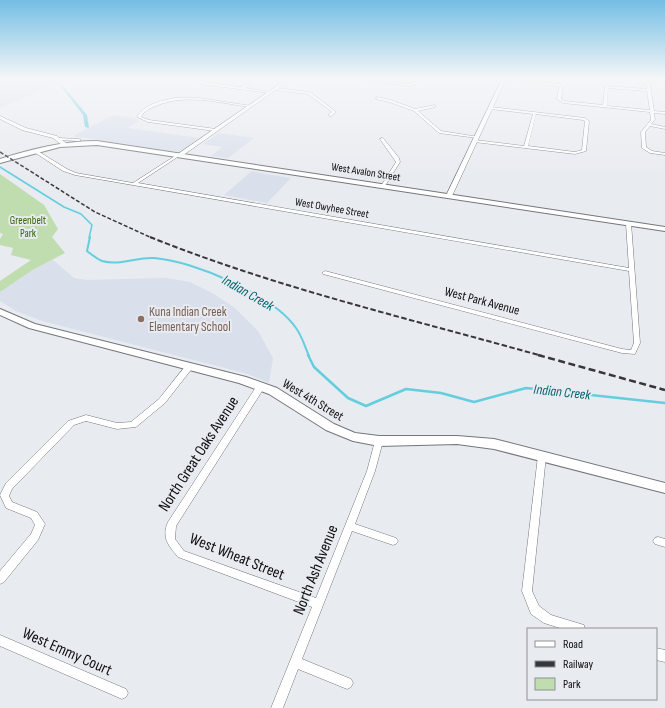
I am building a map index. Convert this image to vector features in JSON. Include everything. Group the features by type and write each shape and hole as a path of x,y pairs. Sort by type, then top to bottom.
{"main road":[{"name":"West Avalon Street","path":"1,160 35,150 64,144 97,143 665,229"},
{"name":"West 4th Street","path":"0,312 32,326 190,366 261,386 289,400 330,427 353,437 379,442 476,441 542,456 665,488"}],"street":[{"path":"142,112 139,117 148,121 215,130"},
{"path":"134,184 241,112"},
{"path":"330,115 334,112"},
{"path":"417,112 440,132 526,147 581,153 584,151 587,121 584,119 526,112"},
{"path":"449,196 488,112"},
{"path":"652,112 653,120 643,134 644,148 648,151 665,154"},
{"path":"526,147 535,113"},
{"path":"0,117 24,130 59,139 79,140"},
{"path":"649,125 665,128"},
{"path":"59,139 64,144"},
{"path":"382,139 397,157 398,162 383,186"},
{"name":"West Owyhee Street","path":"35,150 65,170 76,174 632,270"},
{"path":"629,224 632,270"},
{"name":"West Park Avenue","path":"325,273 622,351 633,352 637,343 632,270"},
{"path":"0,579 36,537 40,524 34,515 9,505 4,496 9,486 66,428 76,420 86,418 125,427 139,421 162,400 190,366"},
{"name":"North Great Oaks Avenue","path":"170,540 171,525 261,386"},
{"name":"North Ash Avenue","path":"277,708 350,526 371,471 379,442"},
{"path":"542,456 527,591 535,610 548,619 577,628"},
{"path":"350,526 393,541"},
{"name":"West Wheat Street","path":"170,540 181,554 318,604"},
{"name":"West Emmy Court","path":"0,640 122,693"},
{"path":"295,662 347,683"}],"shaded area":[{"path":"113,115 135,118 139,121 128,128 199,138 180,152 73,136"},
{"path":"219,133 254,138 228,158 211,156 222,147 202,144"},
{"path":"252,171 291,178 267,203 224,195"},
{"name":"Kuna Indian Creek Elementary School","path":"53,260 74,278 87,280 166,278 190,282 212,293 235,308 258,331 273,358 269,383 248,374 42,321 16,311 0,301 0,292 31,271"}],"green space":[{"name":"Greenbelt Park","path":"0,174 44,205 58,229 52,237 65,253 31,271 0,292 0,281 31,260 11,255 13,248 0,245 0,239 3,234 0,233"}],"waterway":[{"path":"83,112 85,115 87,127"},
{"name":"Indian Creek","path":"0,167 64,207 81,214 92,225 89,238"},
{"name":"Indian Creek","path":"90,237 87,251 102,261 121,262 148,258 171,261 210,273 252,292 285,316 296,328 302,338 309,356"},
{"name":"Indian Creek","path":"308,355 314,367 348,398 366,406 406,389 441,393 474,402 526,388 665,403"}],"railway":[{"path":"0,152 95,212 152,238"},
{"path":"150,237 246,272 344,302 542,356"},
{"path":"538,355 665,390"}],"place":[{"name":"Kuna Indian Creek Elementary School","path":"141,319"}]}
